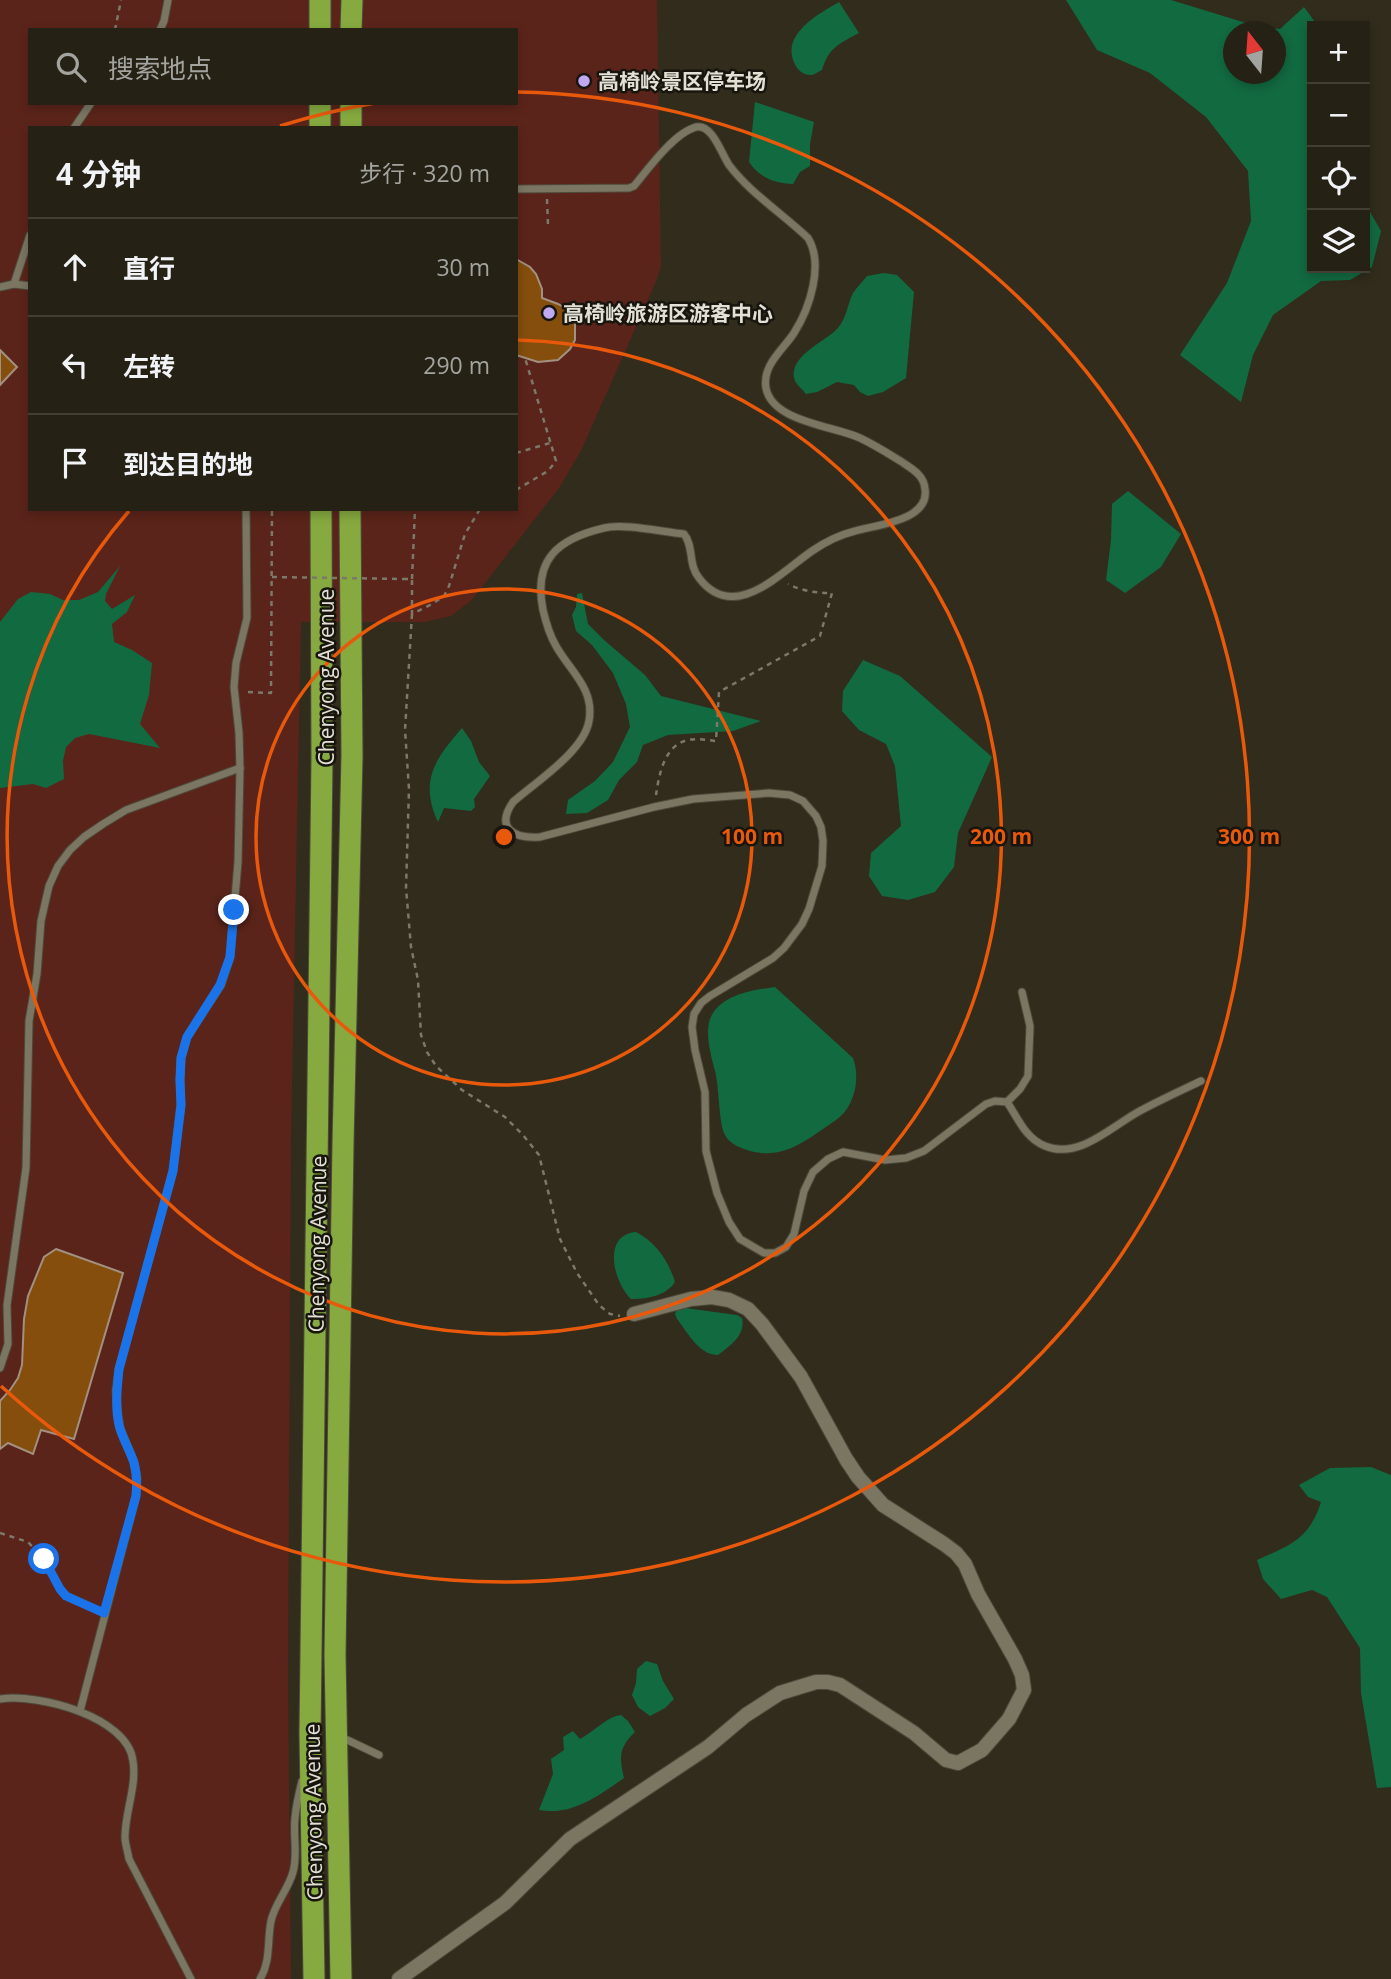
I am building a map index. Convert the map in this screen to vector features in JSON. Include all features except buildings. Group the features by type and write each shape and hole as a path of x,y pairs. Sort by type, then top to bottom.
{"highway":[{"path":"320,0 320,28"},
{"path":"351,28 352,0"},
{"path":"320,105 320,126"},
{"path":"351,105 351,126"},
{"name":"Chenyong Avenue","path":"314,1979 310,1744 322,759 321,511"},
{"name":"Chenyong Avenue","path":"341,1979 335,1734 343,1144 352,756 350,511"},
{"path":"310,1744 335,1734"}],"street":[{"path":"398,1979 505,1903 569,1839 687,1761 746,1715 780,1693 816,1682 840,1685 914,1733 946,1760 958,1763 982,1750 1009,1719 1024,1690 1022,1675 1015,1659 978,1594 965,1564 944,1544 883,1505 858,1476 801,1377 762,1324 748,1310 729,1300 712,1297 691,1299 634,1314"}],"lane":[{"path":"161,28 168,0"},
{"path":"75,126 90,105"},
{"path":"518,189 629,188 634,186 654,160 677,139 696,127 704,127 710,131 729,165 750,188 808,238 815,248 816,272 805,314 768,367 768,394 781,410 792,416 859,438 914,470 922,479 925,488 926,498 920,507 898,521 831,539 758,591 742,596 728,596 713,591 700,580 693,570 688,539 684,534 622,527 605,528 567,541 545,563 541,582 547,625 555,645 584,686 590,708 589,720 583,739 572,752 513,802 506,819 515,835 540,837 694,799 769,793 790,795 803,801 816,816 821,827 822,866 808,909 792,938 773,958 710,996 694,1014 692,1027 695,1050 705,1092 706,1151 717,1193 729,1222 740,1239 764,1254 775,1253 786,1247 794,1234 804,1192 813,1172 828,1159 843,1152 886,1160 906,1157 924,1151 986,1104 995,1101 1007,1102 1028,1076 1030,1026 1022,992"},
{"path":"14,284 28,241"},
{"path":"0,287 14,284 28,286"},
{"path":"79,1712 136,1496 134,1462 120,1428 116,1390 119,1369 173,1171 181,1105 181,1058 187,1037 220,985 230,957 240,768 235,692 236,663 247,618 246,511"},
{"path":"0,1368 8,1343 7,1305 26,1167 29,1021 37,974 41,921 49,886 58,866 70,850 84,836 103,824 126,810 240,768"},
{"path":"1007,1102 1028,1135 1044,1146 1064,1150 1104,1134 1136,1113 1201,1081"},
{"path":"0,1699 38,1700 79,1712 103,1722 118,1732 129,1745 134,1762 125,1838 130,1858 191,1979"},
{"path":"335,1734 379,1755"},
{"path":"260,1979 268,1957 271,1922 276,1905 293,1871 298,1795 310,1744"}],"path":[{"path":"116,28 121,0"},
{"path":"546,189 548,225"},
{"path":"518,489 548,471 556,461 525,358"},
{"path":"518,452 550,441"},
{"path":"235,692 271,693 272,511"},
{"path":"415,511 405,730 409,789 405,888 411,947 418,980 421,1035 436,1066 462,1090 505,1117 539,1155 560,1239 588,1293 610,1314 634,1314"},
{"path":"412,614 444,596 464,534 479,511"},
{"path":"272,576 412,579"},
{"path":"654,807 659,774 666,757 674,748 693,739 716,741 719,692 820,636 832,593 815,593 775,578"},
{"path":"0,1533 28,1542 37,1549 66,1596 104,1613"}],"shaded area":[{"path":"0,0 657,0 661,267 581,451 559,488 471,601 451,616 425,622 301,622 291,1140 288,1671 291,1979 0,1979"},
{"path":"1066,0 1171,0 1240,21 1223,21 1223,84 1286,84 1286,24 1304,7 1314,21 1307,21 1307,273 1362,273 1350,280 1321,281 1273,315 1253,355 1241,402 1180,355 1227,283 1251,221 1248,171 1206,117 1150,73 1097,50"},
{"path":"839,2 859,33 840,43 832,51 822,70 812,75 806,74 795,64 793,42 801,29"},
{"path":"755,102 814,122 810,166 800,172 793,184 768,179 749,162"},
{"path":"1370,212 1381,231 1370,268"},
{"path":"884,273 897,275 914,292 906,378 883,392 868,396 854,385 837,382 817,392 806,394 795,381 794,372 801,357 837,329 853,293 867,276"},
{"path":"1128,491 1181,534 1161,567 1125,593 1106,580 1112,504"},
{"path":"120,566 105,601 112,609 135,595 127,612 112,624 114,642 152,663 149,695 140,724 160,748 89,734 75,738 66,747 63,761 64,779 46,788 33,784 0,788 0,622 18,599 31,592 50,594 63,600 79,600 98,592"},
{"path":"582,593 588,624 645,675 661,696 761,721 733,731 668,735 643,745 637,762 619,780 608,800 587,813 566,814 568,800 595,781 613,762 630,727 626,704 613,673 592,645 576,631 572,615 577,594"},
{"path":"863,660 900,676 992,757 958,833 954,867 935,892 908,900 882,896 869,876 871,853 901,826 895,766 886,744 859,730 842,711 843,691"},
{"path":"462,728 471,741 479,762 490,776 474,799 475,807 471,811 444,808 438,822 432,807 430,782 444,750"},
{"path":"775,987 853,1058 856,1084 851,1101 836,1120 793,1147 758,1153 735,1145 724,1133 708,1027 713,1013 725,1001 749,992"},
{"path":"636,1232 650,1241 661,1253 675,1282 667,1291 656,1296 631,1299 620,1282 614,1261 618,1241 625,1235"},
{"path":"677,1309 737,1315 742,1318 742,1330 736,1340 718,1355 711,1354 694,1342 677,1319"},
{"path":"1371,1467 1391,1475 1391,1787 1377,1788 1361,1693 1360,1648 1327,1597 1312,1590 1281,1599 1263,1579 1257,1560 1297,1540 1311,1525 1321,1502 1308,1497 1299,1485 1330,1468"},
{"path":"646,1661 657,1664 674,1699 665,1708 650,1716 638,1707 632,1695 637,1669"},
{"path":"621,1715 635,1732 623,1748 621,1764 624,1778 594,1798 574,1807 539,1810 553,1774 551,1759 564,1750 563,1737 573,1731 580,1739 610,1719"}],"place":[{"name":"高椅岭景区停车场","path":"584,81"},
{"name":"高椅岭旅游区游客中心","path":"549,313"}],"route":[{"path":"44,1559 66,1596 104,1613 136,1496 134,1462 120,1428 118,1415 116,1390 119,1369 173,1171 181,1105 181,1058 187,1037 220,985 230,957 234,910"}]}
